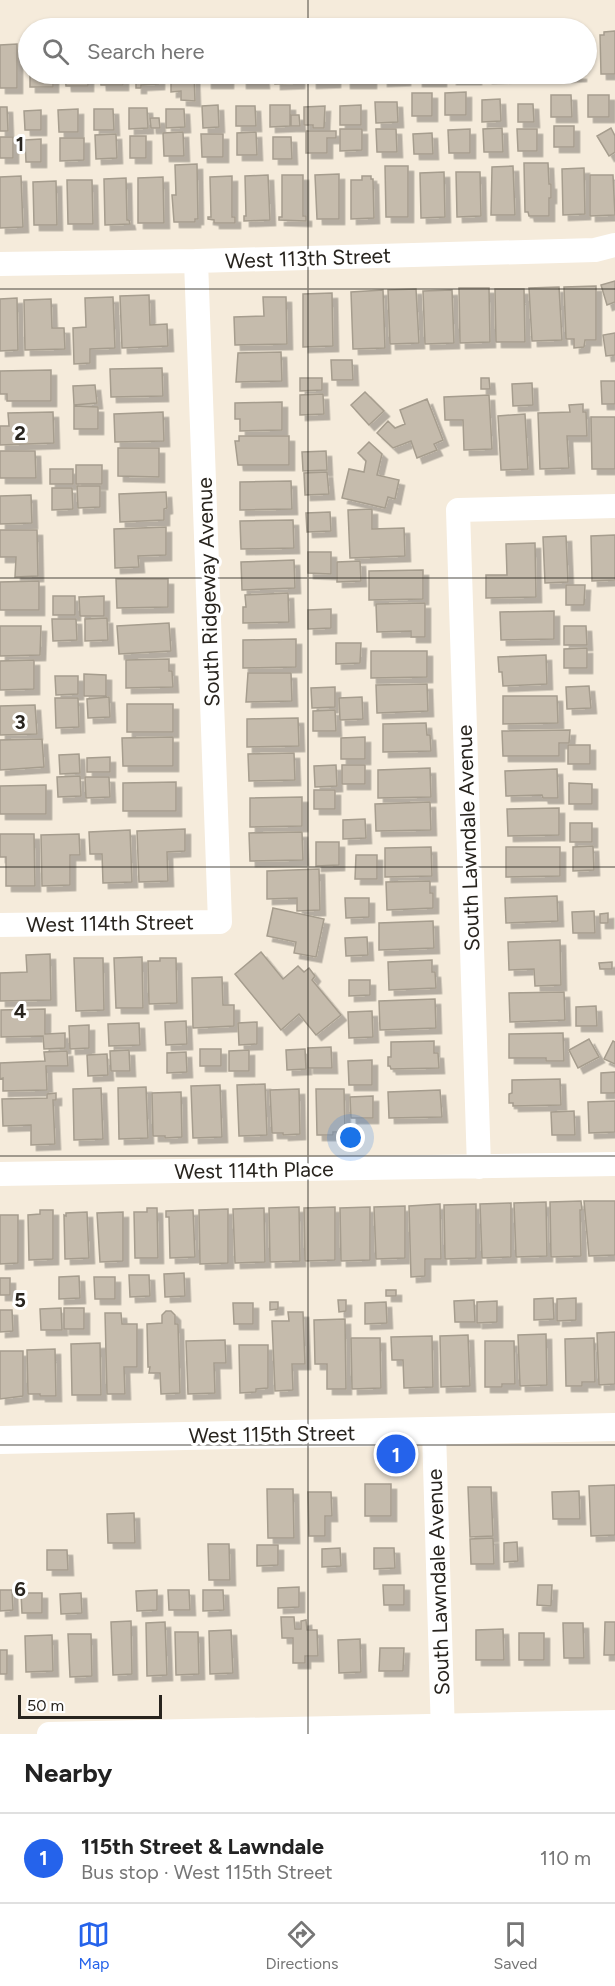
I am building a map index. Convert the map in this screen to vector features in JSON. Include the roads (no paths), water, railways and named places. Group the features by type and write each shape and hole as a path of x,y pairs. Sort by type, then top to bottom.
{"street":[{"name":"West 113th Street","path":"0,264 595,250 615,245"},
{"name":"South Ridgeway Avenue","path":"196,261 220,922"},
{"name":"South Lawndale Avenue","path":"479,1167 458,510 615,506"},
{"name":"West 114th Street","path":"0,925 220,922"},
{"name":"West 114th Place","path":"0,1174 615,1164"},
{"name":"West 115th Street","path":"0,1440 615,1427"},
{"name":"South Lawndale Avenue","path":"434,1431 443,1730"},
{"path":"49,1734 443,1730 615,1722"}],"place":[{"name":"115th Street & Lawndale","path":"396,1454"}]}
